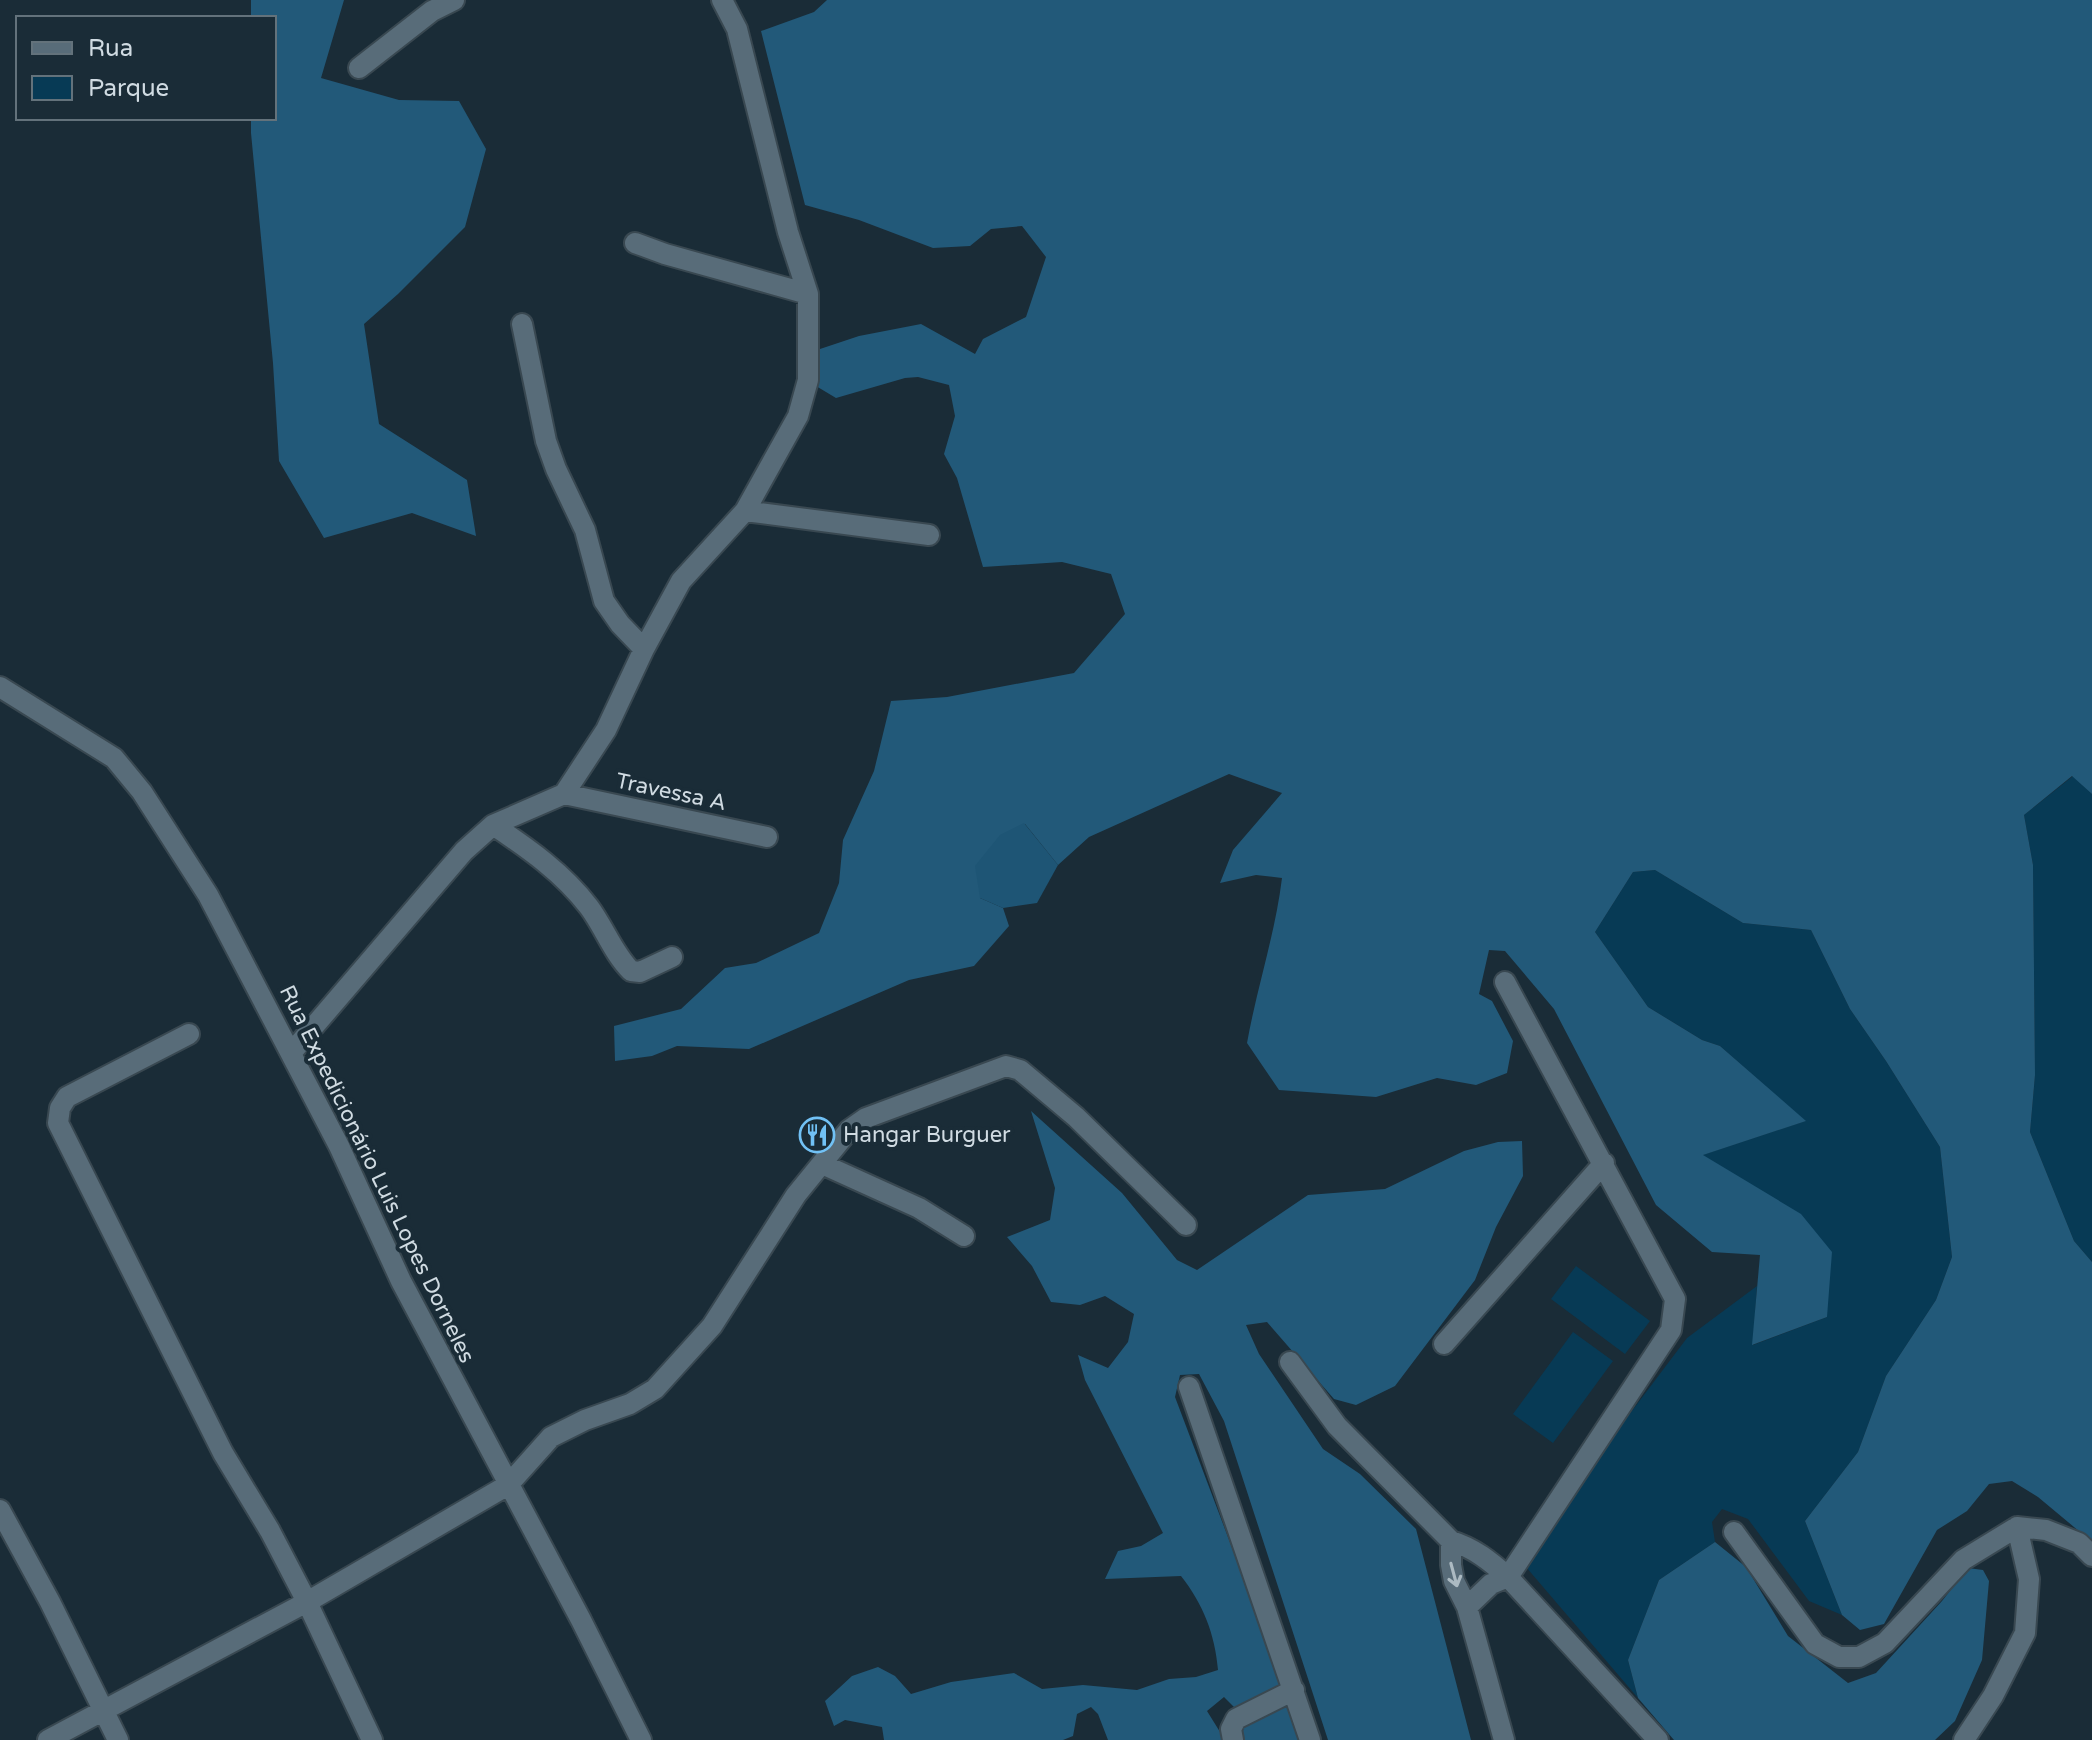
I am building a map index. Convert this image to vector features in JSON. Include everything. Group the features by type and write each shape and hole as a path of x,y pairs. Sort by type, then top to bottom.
{"street":[{"path":"359,68 432,11 454,0"},
{"path":"292,1052 464,851 493,825 564,794 606,730 644,649 681,581 745,511 798,416 808,380 808,294 788,232 737,29 722,0"},
{"path":"635,243 808,294"},
{"path":"522,324 546,441 585,530 604,601 620,624 644,649"},
{"path":"745,511 929,535"},
{"name":"Rua Expedicionário Luis Lopes Dorneles","path":"0,687 114,758 142,792 208,895 292,1052 401,1281 581,1620 641,1740"},
{"name":"Travessa A","path":"564,794 767,837"},
{"path":"493,825 568,881 631,971 640,972 672,957"},
{"path":"1467,1607 1491,1584 1508,1577 1671,1330 1675,1299 1505,982"},
{"path":"189,1034 67,1097 60,1108 58,1123 223,1453 270,1531 307,1602 372,1740"},
{"path":"48,1740 307,1602 508,1485 551,1437 585,1420 630,1404 655,1389 712,1326 796,1195 849,1130 866,1118 1006,1066 1020,1070 1076,1117 1186,1225"},
{"path":"1444,1344 1604,1163"},
{"path":"822,1164 919,1208 964,1236"},
{"path":"1290,1362 1337,1426 1451,1541 1475,1550 1508,1577 1658,1740"},
{"path":"1189,1387 1310,1740"},
{"path":"0,1510 50,1602 118,1740"},
{"path":"1734,1532 1815,1644 1839,1657 1859,1657 1885,1643 1963,1560 2017,1527 2046,1530 2079,1543 2092,1556"},
{"path":"1964,1740 1993,1696 2025,1633 2029,1579 2017,1527"},
{"path":"1451,1541 1454,1581 1467,1607 1504,1740"},
{"path":"1233,1740 1231,1729 1236,1719 1294,1690"}],"green space":[{"path":"2073,776 2092,794 2092,1262 2074,1241 2030,1132 2035,1075 2033,865 2024,815"},
{"path":"1655,870 1743,923 1811,930 1850,1009 1940,1147 1952,1257 1936,1300 1886,1376 1858,1452 1805,1521 1842,1615 1809,1601 1748,1519 1722,1509 1712,1522 1715,1542 1659,1580 1628,1660 1638,1698 1526,1567 1529,1547 1687,1338 1757,1286 1753,1345 1827,1317 1727,1171 1702,1155 1805,1121 1720,1046 1702,1040 1648,1007 1595,932 1633,872"},
{"path":"1576,1266 1650,1321 1625,1354 1551,1299"},
{"path":"1573,1332 1613,1361 1553,1443 1513,1414"}],"shaded area":[{"path":"251,0 344,0 321,78 399,100 459,101 486,149 465,227 364,324 379,424 467,480 476,536 412,513 324,538 279,461 251,133 251,120 276,120 276,16 251,16"},
{"path":"827,0 2092,0 2092,794 2072,776 2024,815 2033,865 2035,1075 2030,1132 2074,1241 2092,1262 2092,1542 2038,1497 2012,1481 1989,1484 1967,1511 1937,1530 1884,1624 1860,1630 1842,1615 1805,1521 1858,1452 1886,1376 1936,1300 1952,1257 1940,1147 1850,1009 1811,930 1743,923 1655,870 1633,872 1595,932 1648,1007 1702,1040 1720,1046 1806,1121 1703,1155 1801,1214 1832,1252 1827,1317 1752,1345 1760,1255 1712,1252 1656,1205 1554,1009 1505,951 1489,950 1479,994 1492,1001 1513,1041 1507,1073 1476,1085 1437,1078 1376,1097 1279,1090 1247,1043 1282,878 1256,875 1220,883 1233,850 1282,793 1229,774 1089,837 1058,865 1025,824 980,898 1003,908 1009,926 974,966 909,980 749,1049 677,1046 652,1056 615,1061 614,1026 681,1009 725,968 756,963 819,933 839,883 843,840 874,771 891,701 947,697 1074,673 1125,614 1111,574 1062,562 983,567 957,478 944,454 955,416 949,385 918,377 905,378 836,398 816,386 820,349 859,336 921,324 975,354 983,339 1026,317 1046,257 1022,226 991,229 970,246 933,248 859,220 805,205 761,31 814,12"},
{"path":"1024,823 1058,865 1037,903 1003,908 980,898 975,866 1000,835"},
{"path":"1031,1111 1122,1193 1177,1260 1197,1270 1308,1195 1385,1189 1464,1151 1498,1142 1522,1141 1523,1176 1496,1227 1475,1280 1395,1386 1356,1405 1334,1399 1267,1322 1246,1325 1259,1354 1323,1449 1360,1474 1416,1529 1471,1740 1328,1740 1224,1421 1199,1374 1180,1375 1175,1397 1259,1619 1300,1740 1244,1740 1238,1711 1224,1697 1207,1711 1225,1740 1108,1740 1098,1714 1091,1707 1077,1714 1073,1736 1063,1740 884,1740 882,1727 845,1720 834,1726 825,1701 852,1676 878,1667 895,1676 911,1694 951,1682 1014,1673 1042,1689 1083,1685 1137,1690 1169,1679 1196,1677 1218,1670 1207,1620 1181,1576 1105,1579 1118,1551 1141,1546 1163,1533 1085,1380 1078,1355 1108,1368 1128,1342 1134,1314 1105,1296 1080,1305 1051,1302 1032,1266 1007,1237 1050,1220 1055,1188"},
{"path":"1715,1542 1746,1567 1788,1636 1848,1683 1876,1673 1968,1568 1983,1570 1989,1581 1982,1660 1955,1721 1935,1740 1674,1740 1638,1698 1628,1660 1659,1580"}],"place":[{"name":"Hangar Burguer","path":"817,1135"}]}
